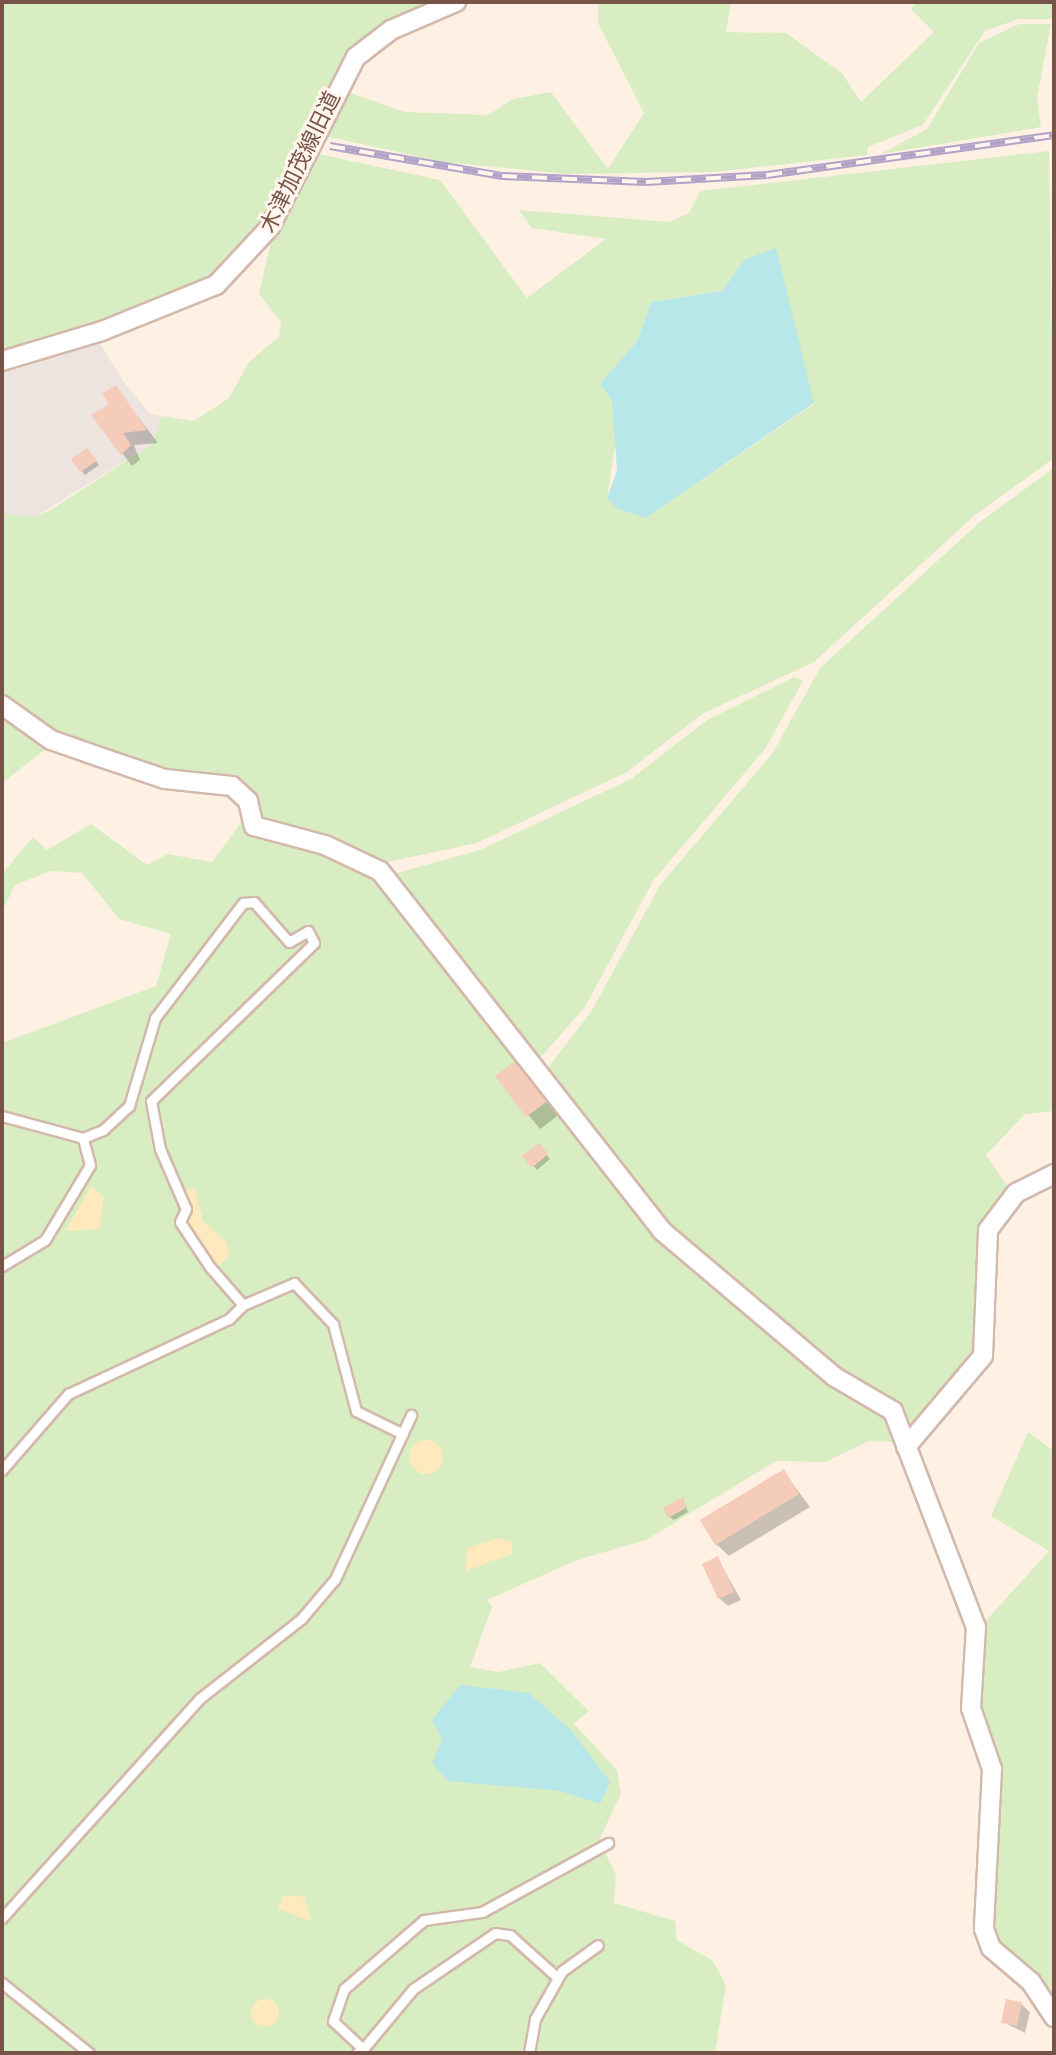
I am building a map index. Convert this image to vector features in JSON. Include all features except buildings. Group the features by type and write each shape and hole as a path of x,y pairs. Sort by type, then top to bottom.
{"street":[{"name":"木津加茂線旧道","path":"2,361 192,298 243,264 270,227 356,57 391,30 456,2"},
{"path":"2,705 51,740 165,779 232,786 248,801 254,826 325,845 380,871 662,1231 850,1389 893,1411 976,1627 971,1708 992,1769 984,1929 991,1948 1031,1982 1054,2017"},
{"path":"906,1447 983,1356 988,1230 1016,1193 1054,1174"}],"lane":[{"path":"83,1138 129,1106 155,1018 243,903 254,902 289,942 308,931 314,943 151,1101 160,1149 186,1209 180,1222 243,1305"},
{"path":"2,1116 83,1138"},
{"path":"2,1266 45,1240 90,1165 83,1138"},
{"path":"2,1470 68,1394 229,1319 243,1305 294,1283 333,1324 356,1411 403,1434"},
{"path":"2,1918 199,1699 301,1619 335,1579 411,1415"},
{"path":"558,1978 510,1935 495,1933 413,1989 360,2051 333,2021 344,1989 424,1920 482,1912 608,1843"},
{"path":"529,2053 535,2019 558,1978 598,1945"},
{"path":"2,1983 89,2053"}],"shaded area":[{"path":"98,340 123,381 150,414 162,416 151,445 35,517 2,513 2,368"}],"green space":[{"path":"2,2 438,2 351,53 264,223 210,281 96,328 2,352"},
{"path":"598,2 731,2 726,32 786,33 842,73 861,102 934,32 911,9 916,2 1054,2 1054,19 1019,19 985,31 923,125 868,147 867,155 715,172 567,174 443,162 320,135 342,90 405,112 488,115 513,99 551,92 608,169 644,113 598,23"},
{"path":"1019,24 1051,24 1037,98 1041,127 881,154 927,129 979,43"},
{"path":"1049,151 1054,458 975,515 814,662 702,714 627,772 477,843 383,863 267,822 243,782 165,774 57,737 2,698 2,513 35,517 49,511 151,445 162,416 194,421 229,398 249,362 279,337 281,322 259,294 271,241 314,153 440,180 527,298 606,239 532,228 519,210 669,222 689,213 700,191","holes":["744,260 814,404 646,518 607,498 617,434 612,401 600,384 637,341 651,302 722,291"]},
{"path":"1054,468 1054,1111 1025,1114 986,1155 1010,1190 977,1240 984,1330 973,1365 912,1430 897,1407 853,1384 666,1227 544,1073 591,1012 660,885 772,754 820,668 981,521"},
{"path":"794,677 803,681 765,749 653,881 585,1007 542,1056 532,1056 392,881 397,873 480,850 631,779 707,720"},
{"path":"2,714 51,745 2,783"},
{"path":"245,817 381,880 659,1235 891,1414 897,1442 869,1441 825,1462 776,1461 646,1540 577,1560 487,1600 492,1607 470,1667 498,1672 540,1663 589,1711 574,1724 617,1770 621,1794 599,1840 616,1875 614,1903 675,1921 677,1940 713,1961 726,1985 715,2053 2,2053 2,1043 156,986 171,934 119,919 82,873 51,871 15,885 2,911 2,874 33,837 47,850 91,824 147,865 168,854 212,862"},
{"path":"1028,1432 1054,1451 1054,2008 996,1945 989,1927 997,1795 977,1707 982,1625 1049,1551 991,1516"}],"sand":[{"path":"91,1187 104,1197 99,1229 65,1231"},
{"path":"194,1187 203,1221 226,1242 229,1256 220,1265 212,1265 181,1217 178,1194"},
{"path":"426,1440 438,1445 443,1457 438,1469 426,1474 414,1469 409,1457 414,1445"},
{"path":"497,1538 512,1542 512,1554 466,1571 467,1548"},
{"path":"284,1895 305,1897 311,1921 278,1909"},
{"path":"265,1999 275,2003 279,2013 275,2023 265,2027 255,2023 251,2013 255,2003"}],"water":[{"path":"776,248 814,403 646,518 617,508 607,498 617,470 612,401 600,384 637,341 651,302 722,291 744,260"},
{"path":"460,1685 529,1693 572,1731 610,1782 600,1804 560,1791 448,1781 432,1763 442,1739 432,1720"}],"railway":[{"path":"330,146 502,176 646,182 767,175 1054,135"}]}
